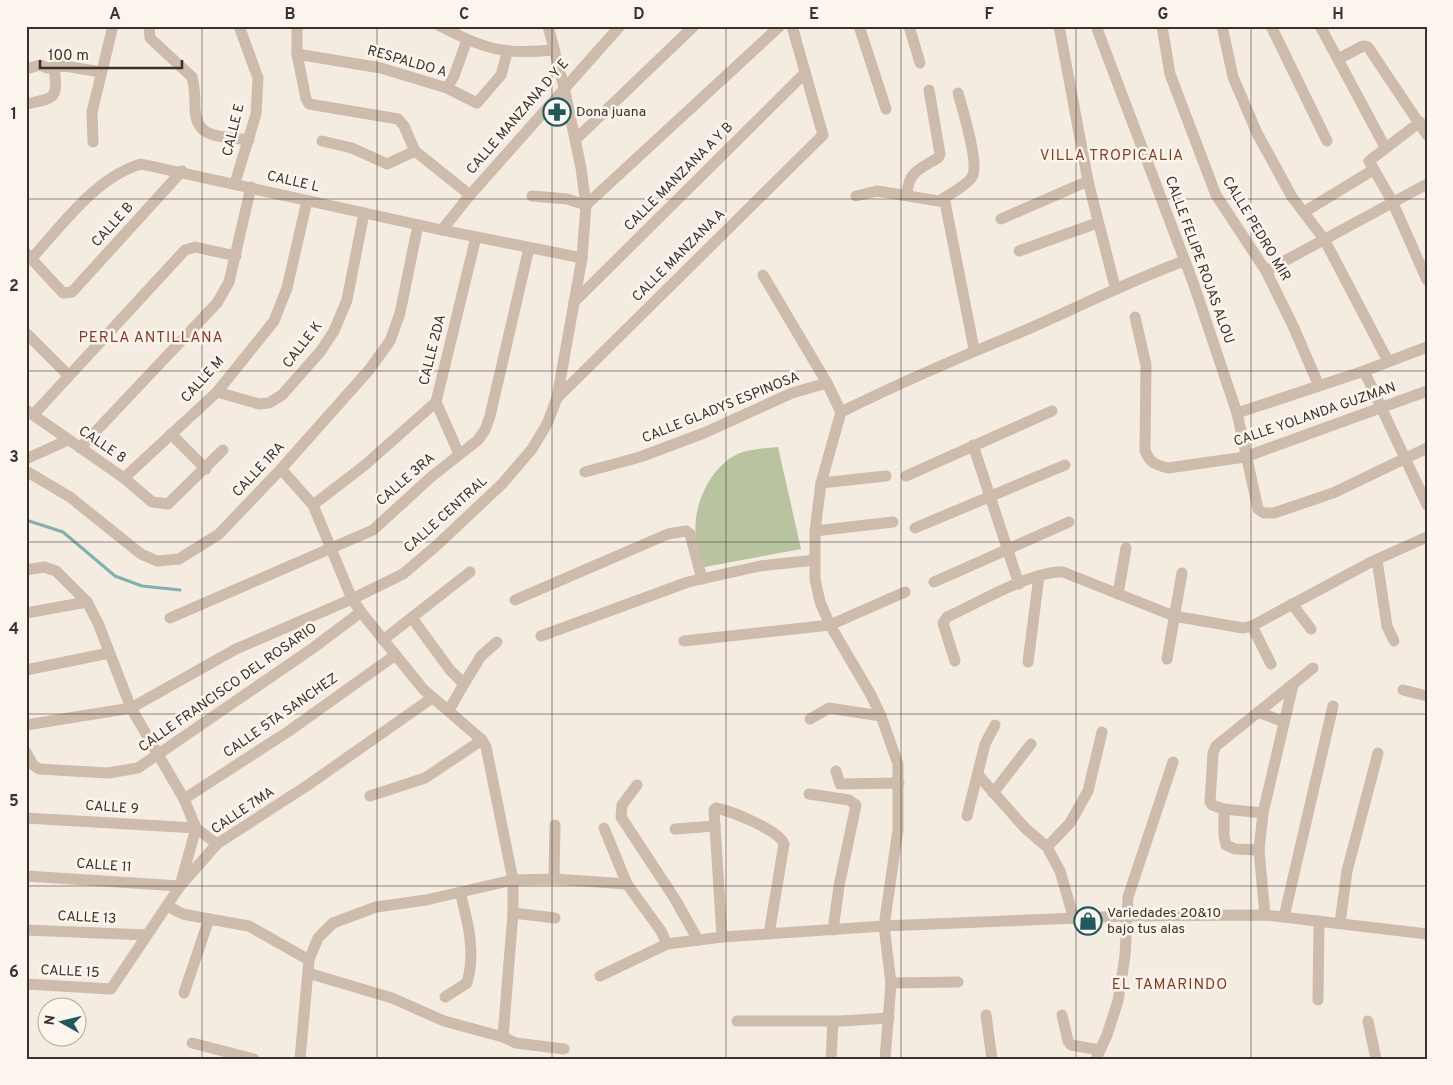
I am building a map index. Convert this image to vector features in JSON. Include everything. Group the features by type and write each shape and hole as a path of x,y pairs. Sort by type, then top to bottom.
{"street":[{"path":"93,142 92,112 113,26"},
{"path":"149,26 150,38 185,68 192,77 196,122 202,131 209,134 250,140"},
{"name":"CALLE E","path":"235,183 250,140 256,114 258,78 239,26"},
{"path":"297,26 297,54 306,99 314,106 398,119 404,126 415,150 470,195"},
{"path":"440,26 467,40 507,53 553,50"},
{"name":"CALLE CENTRAL","path":"26,725 131,708 236,648 352,599 403,574 502,484 532,449 547,424 557,398 582,258 586,205 564,87 548,26"},
{"name":"CALLE MANZANA D Y E","path":"442,230 564,87 620,26"},
{"path":"575,140 694,26"},
{"path":"532,196 567,198 586,205 780,26"},
{"path":"792,26 805,73"},
{"path":"859,26 886,109"},
{"path":"909,26 920,63"},
{"path":"1059,26 1088,181 1097,223 1115,288"},
{"name":"CALLE FELIPE ROJAS ALOU","path":"1096,26 1184,261 1237,413 1245,457 1258,509 1264,513 1274,513 1333,493 1404,458"},
{"name":"CALLE PEDRO MIR","path":"1162,26 1170,74 1216,194 1266,271 1319,386"},
{"path":"1222,26 1232,77 1244,106 1292,197 1324,239 1388,360"},
{"path":"1271,26 1328,141"},
{"path":"1320,26 1385,147"},
{"path":"447,88 454,76 467,40"},
{"path":"1338,59 1363,46 1368,47 1427,135"},
{"name":"RESPALDO A","path":"297,54 381,68 447,88 474,102 481,101 501,75 507,53"},
{"path":"26,68 40,65 54,68 64,66 101,72"},
{"path":"26,104 49,99 54,96 57,89 54,68"},
{"name":"CALLE MANZANA A","path":"557,398 823,135 805,73"},
{"name":"CALLE MANZANA A Y B","path":"574,302 805,73"},
{"path":"907,195 908,182 911,175 940,156 929,90"},
{"path":"941,200 970,179 974,173 973,157 958,93"},
{"path":"1420,122 1370,159 1373,170 1392,201 1427,280"},
{"path":"322,141 352,148 387,164 415,150"},
{"name":"CALLE L","path":"29,255 90,195 129,167 140,164 182,171 307,201 582,258"},
{"path":"1304,212 1373,170"},
{"name":"CALLE B","path":"29,255 63,293 72,292 182,171"},
{"path":"1001,219 1088,181"},
{"path":"1266,271 1392,201 1427,184"},
{"path":"80,448 217,303 229,282 251,187"},
{"path":"856,196 872,192 907,195 946,202 974,349"},
{"name":"CALLE M","path":"124,478 217,392 274,321 287,288 307,201"},
{"name":"CALLE K","path":"217,392 259,404 269,403 282,395 320,352 334,331 347,300 364,213"},
{"path":"1019,251 1097,223"},
{"name":"CALLE 1RA","path":"26,471 70,497 141,554 158,561 179,559 219,534 281,469 369,370 390,341 400,313 418,225"},
{"name":"CALLE 2DA","path":"313,505 365,465 436,402 476,237"},
{"path":"29,413 68,375 185,250 195,247 236,256"},
{"name":"CALLE 3RA","path":"170,618 373,530 459,454 478,440 487,423 529,248"},
{"path":"841,412 974,349 1014,334 1115,288 1184,261"},
{"path":"763,275 827,383 841,412 821,484 815,531 815,579 818,594 830,625 881,716 898,764 898,830 884,926 891,983 886,1059"},
{"name":"CALLE YOLANDA GUZMAN","path":"1135,318 1146,365 1145,436 1148,459 1155,465 1168,468 1245,457 1427,391"},
{"path":"26,333 68,375"},
{"path":"1237,413 1427,347"},
{"path":"1364,370 1427,505"},
{"name":"CALLE GLADYS ESPINOSA","path":"585,472 650,453 704,432 792,393 827,383"},
{"path":"436,402 459,454"},
{"path":"906,476 1052,411"},
{"name":"CALLE 8","path":"29,413 124,478 152,502 160,505 168,504 206,469"},
{"path":"171,434 206,469 224,450"},
{"path":"26,459 68,440"},
{"path":"973,445 1019,584"},
{"path":"1404,458 1427,448"},
{"path":"915,528 1065,465"},
{"path":"281,469 313,505 330,550 352,599 361,612 394,656 432,698 449,710 482,740 487,755 512,880 512,913 503,1037"},
{"path":"821,484 886,476"},
{"path":"815,531 893,522"},
{"path":"934,582 1007,548 1070,522"},
{"path":"515,600 668,534 681,531 686,531 690,534 702,579"},
{"path":"955,661 944,620 1019,584 1052,571 1063,572 1174,616 1243,628 1252,626 1377,560 1427,537"},
{"path":"1118,594 1126,548"},
{"path":"541,636 610,609 702,579 760,566 815,560"},
{"path":"1377,560 1387,626 1394,641"},
{"path":"26,570 44,567 56,571 87,602 98,623 131,708 184,799 196,828 217,844"},
{"path":"383,640 470,572"},
{"path":"1167,659 1182,573"},
{"path":"1028,662 1039,576"},
{"path":"684,641 830,625 905,592"},
{"path":"26,613 87,602"},
{"path":"1292,604 1311,629"},
{"name":"CALLE FRANCISCO DEL ROSARIO","path":"26,752 33,765 39,769 74,773 124,772 138,768 313,648 361,612"},
{"path":"412,618 450,670 464,684"},
{"path":"1252,626 1270,664"},
{"path":"449,710 481,656 497,642"},
{"path":"26,670 110,653"},
{"name":"CALLE 5TA SANCHEZ","path":"184,799 289,731 394,656"},
{"path":"1263,813 1216,808 1210,802 1213,753 1216,746 1313,668"},
{"path":"1265,915 1259,850 1263,813 1293,685"},
{"path":"1403,690 1427,696"},
{"name":"CALLE 7MA","path":"111,989 180,886 217,844 308,785 432,698"},
{"path":"1284,917 1333,706"},
{"path":"810,719 829,708 881,716"},
{"path":"1258,712 1284,722"},
{"path":"967,816 986,744 995,725"},
{"path":"1047,847 1070,823 1088,791 1102,732"},
{"path":"370,796 425,778 482,740"},
{"path":"993,793 1031,744"},
{"path":"1340,924 1347,871 1378,752"},
{"path":"1062,1015 1068,1041 1071,1045 1098,1054 1118,1002 1125,956 1127,901 1173,762"},
{"path":"836,771 838,782 844,784 899,783"},
{"path":"979,776 1025,828 1047,847 1060,872 1074,919"},
{"path":"637,785 622,805 621,817 675,899 698,940"},
{"path":"809,794 849,800 856,805 839,886 833,930"},
{"path":"722,937 714,810 720,808 766,828 782,838 784,844 769,934"},
{"path":"1224,809 1226,845 1235,849 1259,850"},
{"name":"CALLE 9","path":"26,818 196,828"},
{"path":"554,879 555,825"},
{"path":"676,829 715,826"},
{"path":"180,886 196,828"},
{"path":"604,828 627,884 661,931 667,944"},
{"name":"CALLE 11","path":"26,876 180,886"},
{"path":"300,1059 309,960 318,938 333,922 376,907 460,892 512,880 554,879 627,884"},
{"path":"445,997 467,983 472,968 470,931 460,892"},
{"path":"167,906 183,914 249,926 309,960"},
{"path":"512,913 556,918"},
{"path":"600,976 667,944 722,937 884,926 1126,916 1265,915 1427,934"},
{"path":"184,993 208,919"},
{"path":"1318,1000 1319,921"},
{"name":"CALLE 13","path":"26,930 147,935"},
{"path":"308,973 392,998 444,1021 503,1037 516,1043 564,1048"},
{"path":"891,983 958,982"},
{"name":"CALLE 15","path":"26,984 111,989"},
{"path":"986,1015 992,1059"},
{"path":"736,1021 833,1021 889,1018"},
{"path":"831,1059 833,1021"},
{"path":"1368,1021 1376,1059"},
{"path":"192,1043 254,1059"}],"green space":[{"path":"778,447 801,549 699,568 696,518 705,488 717,470 734,456 747,451"}],"waterway":[{"path":"26,520 63,532 115,576 142,586 180,590"}],"place":[{"name":"Dona juana","path":"557,112"},
{"name":"Variedades 20&10 bajo tus alas","path":"1088,921"}],"district":[{"name":"VILLA TROPICALIA","path":"1112,156"},
{"name":"PERLA ANTILLANA","path":"151,338"},
{"name":"EL TAMARINDO","path":"1170,985"}]}
